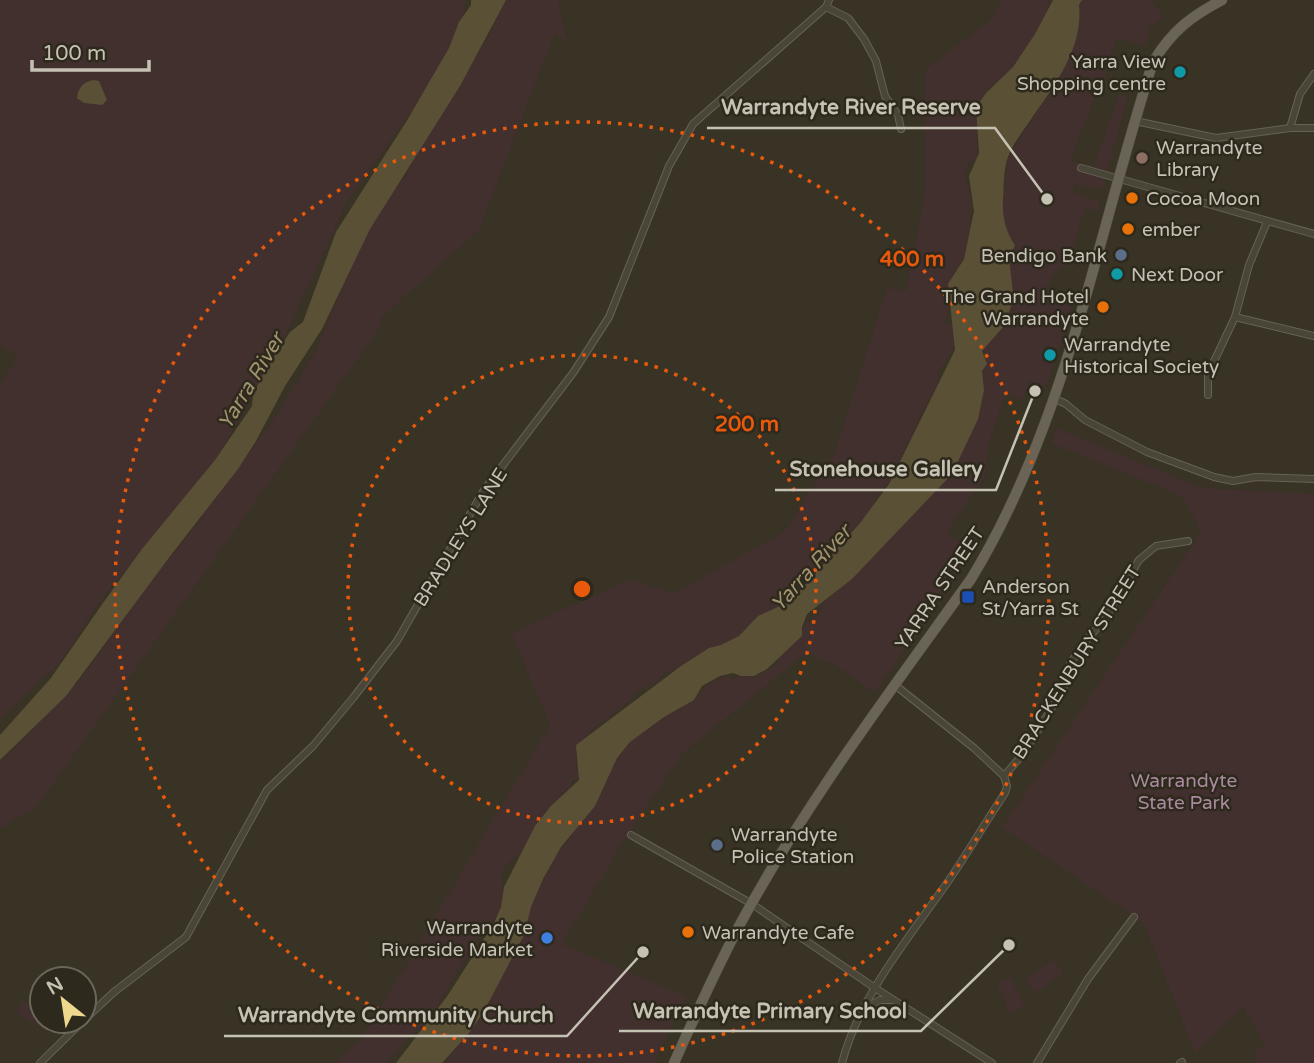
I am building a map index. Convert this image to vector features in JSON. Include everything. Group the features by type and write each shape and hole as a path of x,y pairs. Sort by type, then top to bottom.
{"main road":[{"name":"YARRA STREET","path":"674,1063 752,904 831,778 971,579 991,546 1009,510 1053,398 1153,62 1166,41 1188,20 1222,0"}],"street":[{"path":"827,3 848,18 864,39 876,61 886,96 898,116 901,129"},
{"name":"BRADLEYS LANE","path":"98,1006 186,937 267,790 313,746 397,641 484,490 573,373 609,317 669,166 693,124 827,3"},
{"path":"1290,128 1300,94 1314,74"},
{"path":"1135,121 1216,138 1290,128 1314,128"},
{"path":"1081,168 1314,234"},
{"path":"1208,395 1208,374 1235,317 1249,265 1267,222"},
{"path":"1235,317 1314,336"},
{"path":"1053,398 1066,404 1085,421 1147,452 1214,477 1233,481 1256,477 1314,479"},
{"name":"BRACKENBURY STREET","path":"842,1063 875,988 1005,793 1007,786 1004,776 1023,754 1063,690 1070,664 1104,620 1139,560 1156,546 1188,541"},
{"path":"895,685 1004,776"},
{"path":"631,835 752,904 992,1063"},
{"path":"1037,1063 1088,979 1134,918"},
{"path":"864,1009 880,1000 895,1001"},
{"name":"BRADLEYS LANE","path":"40,1063 68,1035"}],"green space":[{"path":"0,0 466,0 459,31 445,64 347,202 286,335 212,467 100,601 60,663 0,719 0,384 18,358 0,344"},
{"path":"504,0 558,0 567,42 555,33 479,230 380,319 382,325 36,808 0,829 0,763 82,677 151,580 196,526 209,504 268,428 315,353 361,241 391,193 407,174 420,143 487,40"},
{"path":"1002,0 1048,0 1046,20 1005,78 990,86 978,103 977,155 974,161 969,162 964,173 973,206 970,220 974,246 953,277 952,300 945,323 955,327 956,344 939,370 936,389 897,468 899,475 882,488 868,514 849,533 843,544 796,588 784,604 732,643 696,656 677,670 665,672 658,682 639,691 592,731 579,748 576,758 576,770 580,772 581,779 573,780 569,789 560,794 557,809 530,844 506,865 501,874 504,891 499,913 477,940 439,1003 434,1019 410,1036 388,1063 334,1063 362,1038 550,725 511,633 631,579 674,593 785,531 835,451 887,288 906,291 925,191 925,70 989,21"},
{"path":"1082,0 1151,0 1164,17 1149,28 1146,46 1118,38 1110,56 1104,85 1098,89 1070,161 1093,167 1119,94 1128,97 1102,189 1074,184 1073,192 1098,201 1101,212 1085,208 1068,266 1051,278 1049,287 1052,298 1072,307 1059,349 1046,345 1041,360 1054,365 1045,387 1030,381 1023,400 1006,394 988,444 986,475 947,532 972,550 875,693 830,662 824,662 808,652 683,753 624,841 562,944 686,996 654,1063 446,1063 522,938 522,931 540,881 545,877 550,863 561,847 569,841 575,827 585,818 604,789 607,771 614,757 619,756 628,745 630,730 685,705 703,691 707,684 721,679 725,674 733,679 743,674 753,678 779,663 779,656 802,632 804,625 819,613 823,602 835,593 982,368 985,368 986,356 982,351 1004,326 1009,259 1013,252 1002,211 1008,157 1060,77 1072,52"},
{"name":"Warrandyte State Park","path":"1057,428 1202,488 1314,494 1314,1063 1257,1063 1253,1051 1265,1046 1243,1007 1195,1053 1144,924 1002,827 1201,532 1183,497 1051,443"},
{"path":"1054,959 1064,974 1035,993 1025,979"},
{"path":"1010,977 1025,1006 1010,1013 996,984"},
{"path":"23,1001 28,1004 28,1020 16,1012"}],"shaded area":[{"path":"471,0 506,0 460,86 370,229 322,329 285,386 256,441 238,469 66,696 0,760 0,735 51,678 142,549 215,460 252,406 253,395 264,372 290,332 303,322 336,232 406,122 449,48"},
{"path":"1053,0 1082,0 1079,5 1076,38 1064,69 1016,141 1006,162 1003,212 1007,230 1015,245 1009,259 1012,304 1004,326 982,351 987,364 982,371 984,390 978,419 952,474 852,579 807,614 802,636 767,669 754,676 733,673 720,676 702,686 694,700 664,717 630,742 617,758 595,806 561,847 543,879 531,907 524,935 483,1013 469,1033 442,1063 396,1063 448,995 494,923 501,907 504,887 535,826 551,806 579,780 576,745 681,666 709,648 739,636 758,616 782,605 797,594 860,523 889,484 955,350 948,284 964,259 974,211 969,176 979,153 976,107 986,93 1013,67"},
{"path":"93,80 99,81 107,100 102,105 84,103 77,98 82,86"}],"place":[{"name":"Yarra View Shopping centre","path":"1180,72"},
{"name":"Warrandyte Library","path":"1142,158"},
{"name":"Cocoa Moon","path":"1132,198"},
{"name":"Warrandyte River Reserve","path":"1047,199"},
{"name":"ember","path":"1128,229"},
{"name":"Bendigo Bank","path":"1121,255"},
{"name":"Next Door","path":"1117,274"},
{"name":"The Grand Hotel Warrandyte","path":"1103,307"},
{"name":"Warrandyte Historical Society","path":"1050,355"},
{"name":"Stonehouse Gallery","path":"1035,391"},
{"name":"Anderson St/Yarra St","path":"968,597"},
{"name":"Warrandyte Police Station","path":"717,845"},
{"name":"Warrandyte Cafe","path":"688,932"},
{"name":"Warrandyte Riverside Market","path":"547,938"},
{"name":"Warrandyte Primary School","path":"1009,945"},
{"name":"Warrandyte Community Church","path":"643,952"}],"water label":[{"name":"Yarra River","path":"251,381"},
{"name":"Yarra River","path":"811,568"}]}
